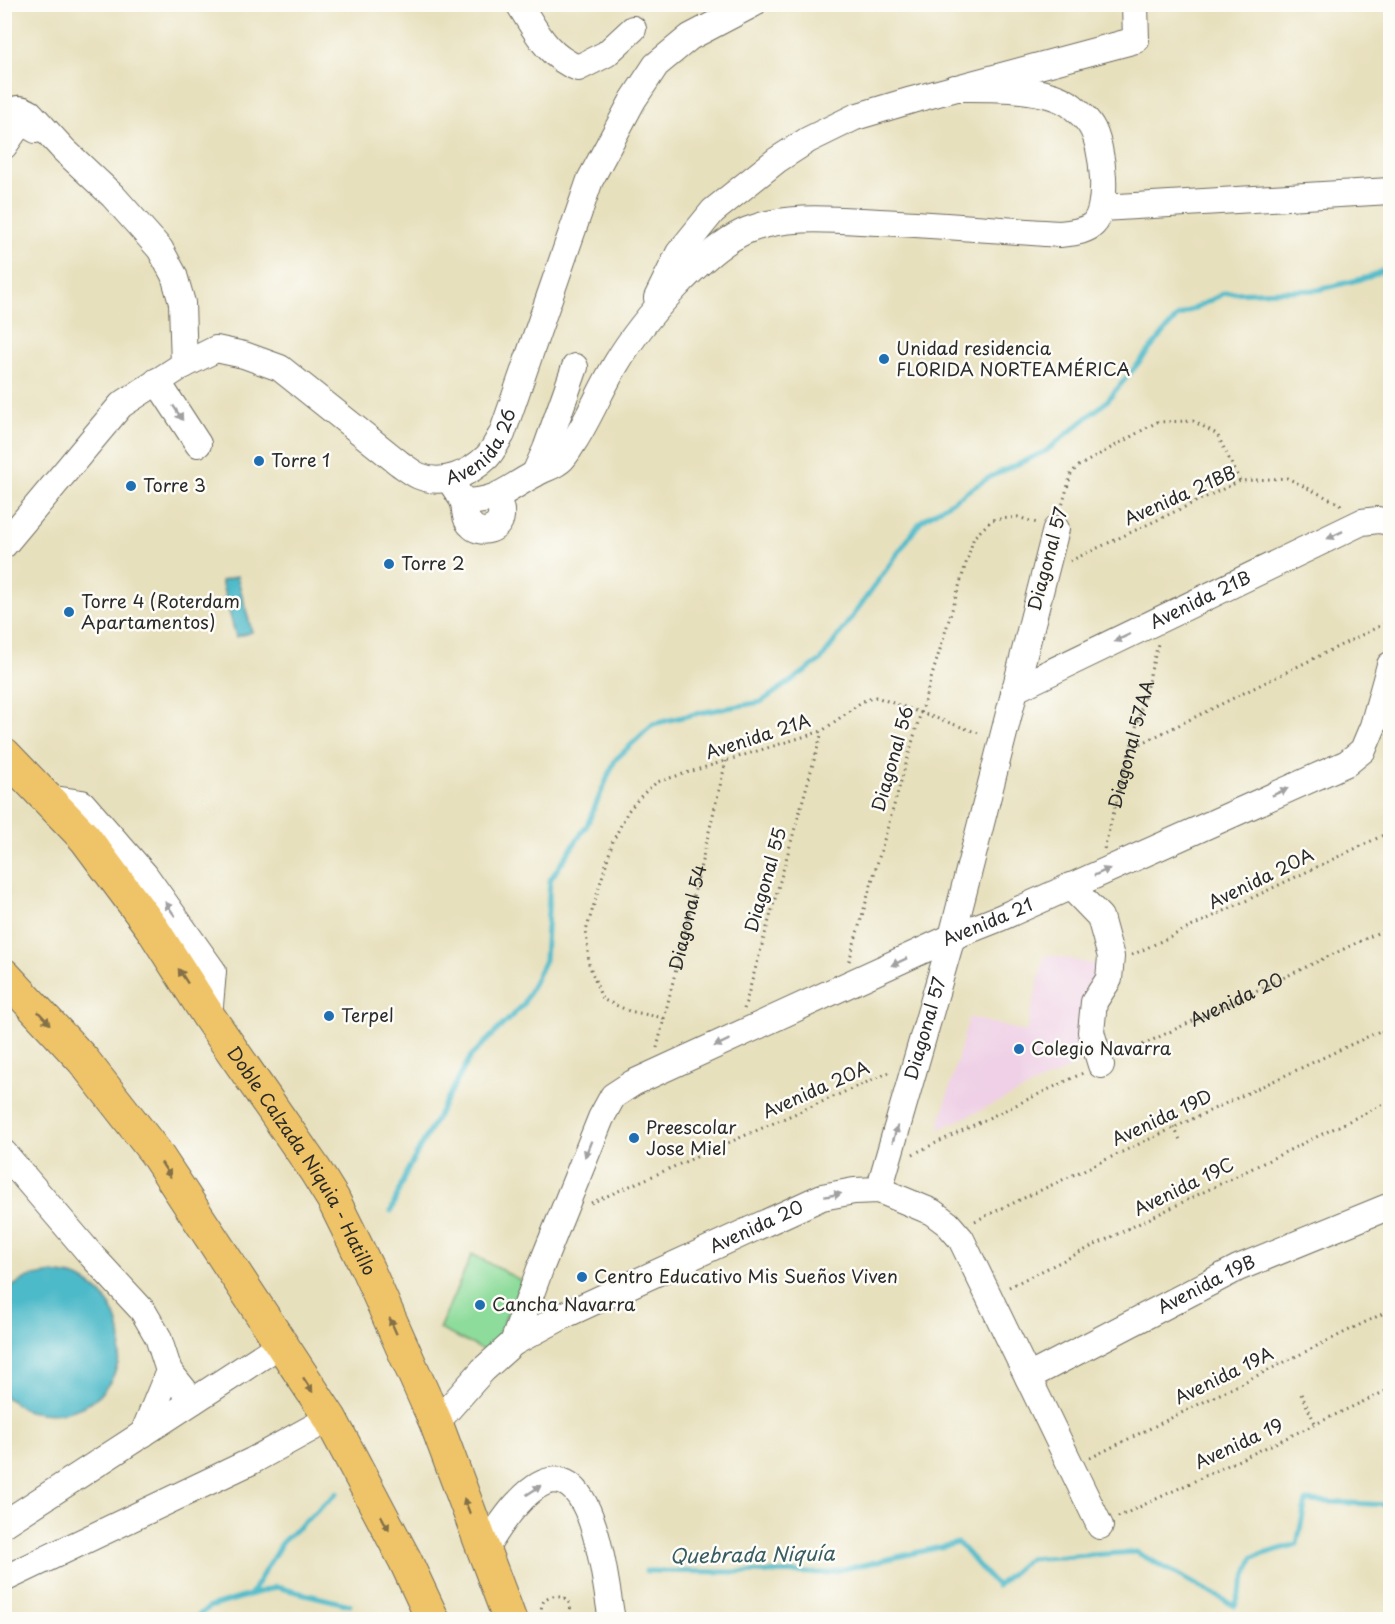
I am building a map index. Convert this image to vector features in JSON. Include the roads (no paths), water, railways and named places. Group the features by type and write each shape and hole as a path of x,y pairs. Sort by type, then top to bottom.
{"highway":[{"name":"Doble Calzada Niquia - Hatillo","path":"4,754 85,838 152,928 209,1017 333,1199 368,1270 436,1423 510,1620"},
{"path":"4,975 83,1060 155,1152 330,1419 429,1609"}],"street":[{"path":"519,4 545,45 563,62 578,68 606,54 633,29"},
{"name":"Avenida 26","path":"4,545 121,405 182,366 216,349 244,355 280,368 418,476 433,480 449,479 468,470 488,456 502,434 590,180 633,99 656,65 690,37 753,4"},
{"path":"449,479 464,502 466,517 470,525 485,531 498,525 501,518 500,504 496,497 518,486 535,473 550,468 563,458 584,425 616,364 648,317 678,253 713,211 777,160 808,140 855,117 1136,40 1134,4"},
{"path":"648,317 703,262 732,237 770,223 858,221 1060,234 1080,231 1093,225 1102,208 1103,169 1100,146 1091,125 1071,105 1042,93 955,88"},
{"path":"4,120 12,110 17,108 23,108 30,113 64,150 113,196 160,249 174,275 182,303 182,366"},
{"path":"4,146 18,126 26,124 33,126 105,205 153,253 168,284 174,304 182,366"},
{"path":"1102,208 1390,191"},
{"path":"535,473 546,449 575,367"},
{"path":"158,381 198,444"},
{"name":"Avenida 21B","path":"1014,690 1350,527 1362,522 1378,520 1390,522"},
{"name":"Diagonal 57","path":"883,1178 952,937 1056,529"},
{"name":"Avenida 21","path":"513,1343 561,1216 601,1118 613,1096 650,1076 952,937 1000,918 1347,762 1363,750 1374,726 1390,665"},
{"path":"1070,886 1100,917 1111,957 1108,979 1094,1002 1091,1032 1101,1065"},
{"path":"4,1154 143,1311 158,1337 169,1371 194,1401"},
{"path":"883,1178 932,1212 954,1231 966,1249 1100,1526"},
{"name":"Avenida 20","path":"436,1423 483,1371 513,1343 567,1314 822,1197 854,1191 883,1178"},
{"name":"Avenida 19B","path":"1028,1377 1238,1268 1390,1206"},
{"path":"4,1524 281,1344"},
{"path":"143,1434 169,1371"},
{"path":"4,1579 252,1461 330,1419"},
{"path":"484,1550 519,1501 541,1485 553,1481 564,1482 574,1488 586,1503 596,1532 612,1620"}],"water":[{"path":"237,576 252,632 236,637 221,581"},
{"path":"54,1273 80,1279 102,1296 116,1317 121,1340 118,1364 108,1385 91,1401 69,1412 41,1413 25,1410 4,1396 5,1291 28,1277"}],"waterway":[{"path":"391,1211 406,1173 471,1056 523,1005 545,960 550,880 587,825 615,760 653,724 761,702 821,660 921,521 990,477 1046,451 1106,402 1177,317 1225,293 1318,290 1369,277 1390,267"},
{"path":"250,1595 283,1541 337,1493"},
{"name":"Quebrada Niquía","path":"646,1571 827,1573 958,1543 997,1586 1028,1559 1136,1552 1235,1606 1253,1557 1297,1544 1306,1501 1390,1505"},
{"name":"Quebrada Niquía","path":"192,1620 210,1607 276,1587 350,1605"}],"place":[{"name":"Unidad residencia FLORIDA NORTEAMÉRICA","path":"884,359"},
{"name":"Torre 1","path":"259,461"},
{"name":"Torre 3","path":"131,486"},
{"name":"Torre 2","path":"389,564"},
{"name":"Torre 4 (Roterdam Apartamentos)","path":"69,612"},
{"name":"Terpel","path":"329,1016"},
{"name":"Colegio Navarra","path":"1019,1049"},
{"name":"Preescolar Jose Miel","path":"634,1138"},
{"name":"Centro Educativo Mis Sueños Viven","path":"582,1277"},
{"name":"Cancha Navarra","path":"480,1305"}]}
